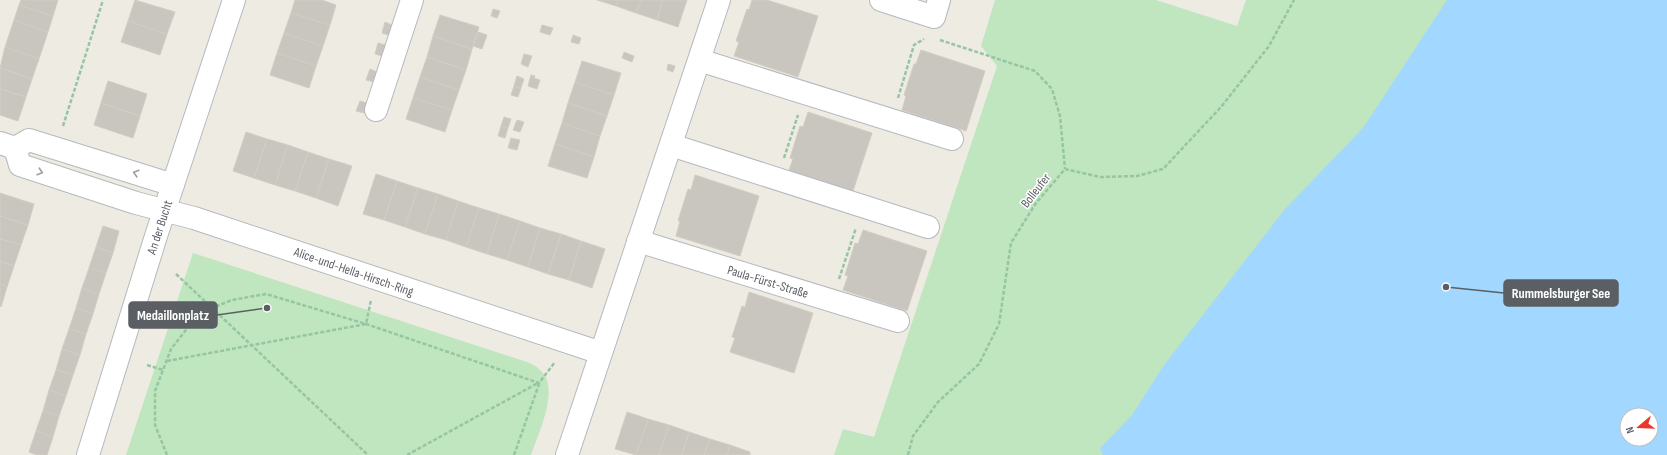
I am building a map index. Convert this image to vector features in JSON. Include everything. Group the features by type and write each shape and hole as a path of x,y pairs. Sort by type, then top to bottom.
{"street":[{"name":"An der Bucht","path":"88,455 165,209 234,0"},
{"path":"376,110 412,0"},
{"path":"567,455 719,0"},
{"path":"881,0 934,18"},
{"path":"699,60 952,139"},
{"name":"Alice-und-Hella-Hirsch-Ring","path":"173,185 29,140 7,146 20,165 136,203 165,209 601,353"},
{"path":"671,145 863,208 928,227"},
{"name":"Paula-Fürst-Straße","path":"638,241 898,321"}],"path":[{"path":"56,148 103,0"},
{"name":"Bolleufer","path":"908,455 913,436 938,402 980,364 999,324 1012,243 1036,203 1065,169 1100,177 1138,176 1163,169 1221,107 1269,46 1294,0"},
{"path":"891,119 914,45 934,18 1035,71 1052,89 1060,116 1065,169"},
{"path":"777,179 806,93"},
{"path":"832,300 863,208"},
{"path":"176,274 368,455"},
{"path":"167,455 155,425 155,391 171,349 193,321 212,308 232,300 266,294 366,324 539,383"},
{"path":"166,362 366,324"},
{"path":"514,455 539,383 570,343"},
{"path":"147,365 163,370"},
{"path":"407,455 539,383"}],"green space":[{"path":"995,0 1156,0 1237,26 1246,0 1469,0 1142,455 834,455 843,429 874,437 997,66 981,46"},
{"path":"193,253 536,366 546,378 548,399 546,411 531,455 126,455"}],"water":[{"path":"1447,0 1667,0 1667,455 1103,455 1100,448 1132,415 1164,365 1285,209 1363,128"}],"building":[{"path":"21,0 58,0 53,16 19,5"},
{"path":"135,0 175,12 167,34 128,21"},
{"path":"295,0 322,0 336,5 330,25 291,13"},
{"path":"597,0 618,0 616,6"},
{"path":"618,0 641,0 636,13 616,6"},
{"path":"641,0 663,0 657,20 636,13"},
{"path":"663,0 687,0 678,27 657,20"},
{"path":"752,0 767,0 818,16 798,77 734,56 739,42 736,41 747,9 749,10"},
{"path":"19,5 53,16 48,32 14,20"},
{"path":"493,9 500,11 497,18 491,16"},
{"path":"291,13 330,25 323,46 284,33"},
{"path":"440,15 479,27 472,49 433,36"},
{"path":"14,20 48,32 39,59 5,47"},
{"path":"128,21 167,34 160,55 121,42"},
{"path":"385,22 392,25 389,35 382,33"},
{"path":"542,25 553,28 550,35 540,32"},
{"path":"478,32 487,35 482,49 473,46"},
{"path":"284,33 323,46 316,66 277,53"},
{"path":"573,35 581,38 579,44 571,42"},
{"path":"433,36 472,49 466,70 427,57"},
{"path":"378,43 385,45 382,56 375,54"},
{"path":"5,47 39,59 32,79 0,68"},
{"path":"921,50 985,71 966,131 902,110 906,96 904,95 914,64 916,64"},
{"path":"624,52 634,56 632,62 622,58"},
{"path":"277,53 316,66 309,88 270,75"},
{"path":"524,54 532,56 528,67 521,64"},
{"path":"427,57 466,70 459,90 420,77"},
{"path":"582,61 621,73 614,95 575,82"},
{"path":"668,64 675,66 673,72 667,70"},
{"path":"0,68 32,79 26,97 0,89"},
{"path":"370,69 377,72 374,82 366,80"},
{"path":"531,75 540,80 537,89 528,86"},
{"path":"517,76 524,79 521,88 514,86"},
{"path":"420,77 459,90 452,110 413,98"},
{"path":"108,81 147,94 140,116 101,103"},
{"path":"575,82 614,95 607,116 568,103"},
{"path":"514,86 521,88 518,97 511,95"},
{"path":"0,89 26,97 18,121 0,115"},
{"path":"413,98 452,110 445,132 406,119"},
{"path":"360,101 367,103 364,113 356,111"},
{"path":"101,103 140,116 133,138 94,125"},
{"path":"568,103 607,116 600,136 562,123"},
{"path":"808,112 872,133 852,194 788,173 793,159 790,158 800,126 803,127"},
{"path":"504,117 511,119 508,128 501,126"},
{"path":"517,120 524,122 520,132 513,130"},
{"path":"562,123 600,136 594,157 555,144"},
{"path":"501,126 508,128 505,138 498,136"},
{"path":"246,132 267,139 254,178 233,171"},
{"path":"511,138 520,140 517,150 508,148"},
{"path":"267,139 288,145 275,185 254,178"},
{"path":"555,144 594,157 587,178 548,166"},
{"path":"288,145 308,152 295,191 275,185"},
{"path":"308,152 329,159 316,198 295,191"},
{"path":"329,159 352,166 338,206 316,198"},
{"path":"376,174 397,181 384,220 363,214"},
{"path":"695,175 759,196 740,256 676,236 680,221 678,221 688,189 691,190"},
{"path":"397,181 418,188 405,227 384,220"},
{"path":"418,188 438,194 425,234 405,227"},
{"path":"0,193 34,204 28,225 0,216"},
{"path":"438,194 458,201 446,240 425,234"},
{"path":"458,201 479,208 466,247 446,240"},
{"path":"479,208 499,214 487,254 466,247"},
{"path":"499,214 520,221 507,260 487,254"},
{"path":"0,216 28,225 21,245 0,239"},
{"path":"520,221 540,228 528,267 507,260"},
{"path":"103,226 119,231 113,253 96,247"},
{"path":"540,228 561,234 548,274 528,267"},
{"path":"863,230 927,251 907,311 843,290 848,276 845,275 855,243 858,244"},
{"path":"561,234 581,241 569,280 548,274"},
{"path":"0,239 21,245 14,266 0,261"},
{"path":"581,241 605,249 592,288 569,280"},
{"path":"96,247 113,253 106,273 89,268"},
{"path":"0,261 14,266 7,287 0,284"},
{"path":"89,268 106,273 99,294 82,288"},
{"path":"0,284 7,287 1,307 0,306"},
{"path":"82,288 99,294 93,314 76,308"},
{"path":"749,292 813,313 794,373 730,352 735,338 732,337 742,306 745,307"},
{"path":"76,308 93,314 86,334 69,329"},
{"path":"69,329 86,334 80,355 62,349"},
{"path":"62,349 80,355 73,375 56,370"},
{"path":"56,370 73,375 66,396 49,390"},
{"path":"49,390 66,396 59,416 43,411"},
{"path":"43,411 59,416 53,437 36,431"},
{"path":"627,412 648,419 636,455 615,449"},
{"path":"648,419 669,425 659,455 636,455"},
{"path":"669,425 689,432 682,455 659,455"},
{"path":"36,431 53,437 47,455 37,455 29,452"},
{"path":"689,432 710,439 704,455 682,455"},
{"path":"710,439 730,445 727,455 704,455"},
{"path":"730,445 750,452 750,455 727,455"}],"place":[{"name":"Rummelsburger See","path":"1446,287"},
{"name":"Medaillonplatz","path":"267,308"}]}
